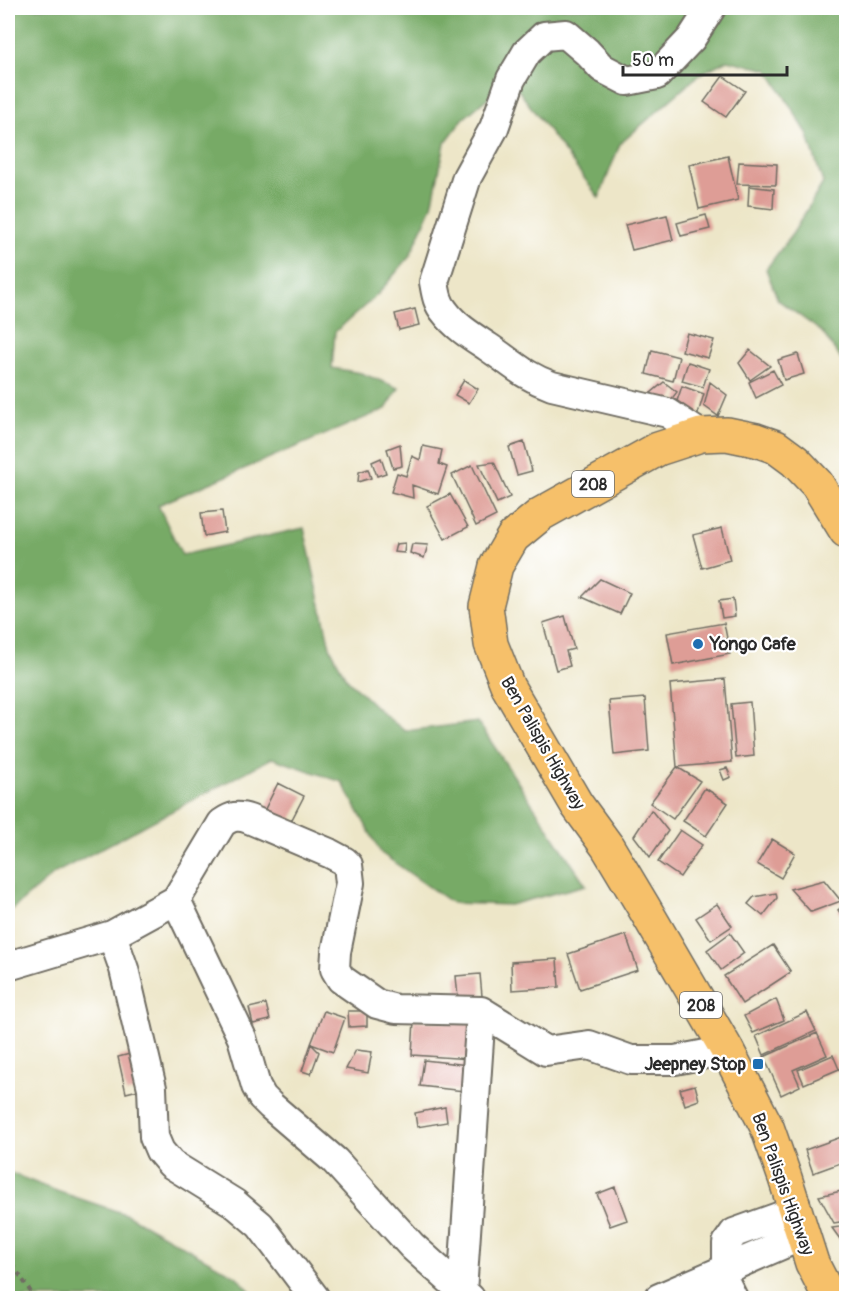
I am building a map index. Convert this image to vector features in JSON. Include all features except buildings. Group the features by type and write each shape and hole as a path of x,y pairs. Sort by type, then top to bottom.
{"main road":[{"name":"Ben Palispis Highway","path":"830,1299 812,1263 767,1127 727,1050 607,846 577,805 512,696 491,644 486,606 496,566 513,537 541,514 658,449 701,435 727,434 776,447 795,461 817,484 846,531"}],"street":[{"path":"701,435 668,413 537,381 518,370 457,325 444,312 436,298 434,282 467,177 494,128 511,79 527,52 544,36 566,34 602,68 627,81 657,75 691,39 711,8"},
{"path":"8,966 112,935 176,900 222,823 231,817 239,816 329,853 348,865 350,883 336,952 335,969 341,979 377,1004 396,1009 481,1011 546,1051 589,1045 631,1060 675,1060 727,1050"},
{"path":"176,900 242,1038 256,1086 262,1097 335,1161 412,1246 466,1295"},
{"path":"112,935 124,969 152,1088 154,1137 160,1151 171,1164 234,1203 260,1226 315,1299"},
{"path":"466,1295 481,1011"},
{"path":"659,1299 723,1271 799,1224"},
{"path":"723,1271 734,1299"}],"path":[{"path":"8,1258 35,1299"}],"green space":[{"path":"8,8 846,8 846,366 822,332 778,300 766,269 793,233 823,183 807,133 768,70 727,60 700,74 620,144 599,198 510,79 463,119 445,143 432,206 410,256 377,295 335,332 332,368 361,373 399,388 386,409 158,505 182,555 304,528 330,647 346,678 382,713 405,731 478,722 586,885 510,905 452,903 381,853 342,782 272,758 55,873 8,913"},
{"path":"8,1172 128,1215 236,1276 257,1298 8,1298"}],"place":[{"name":"Yongo Cafe","path":"698,644"},
{"name":"Jeepney Stop","path":"758,1064"}]}
